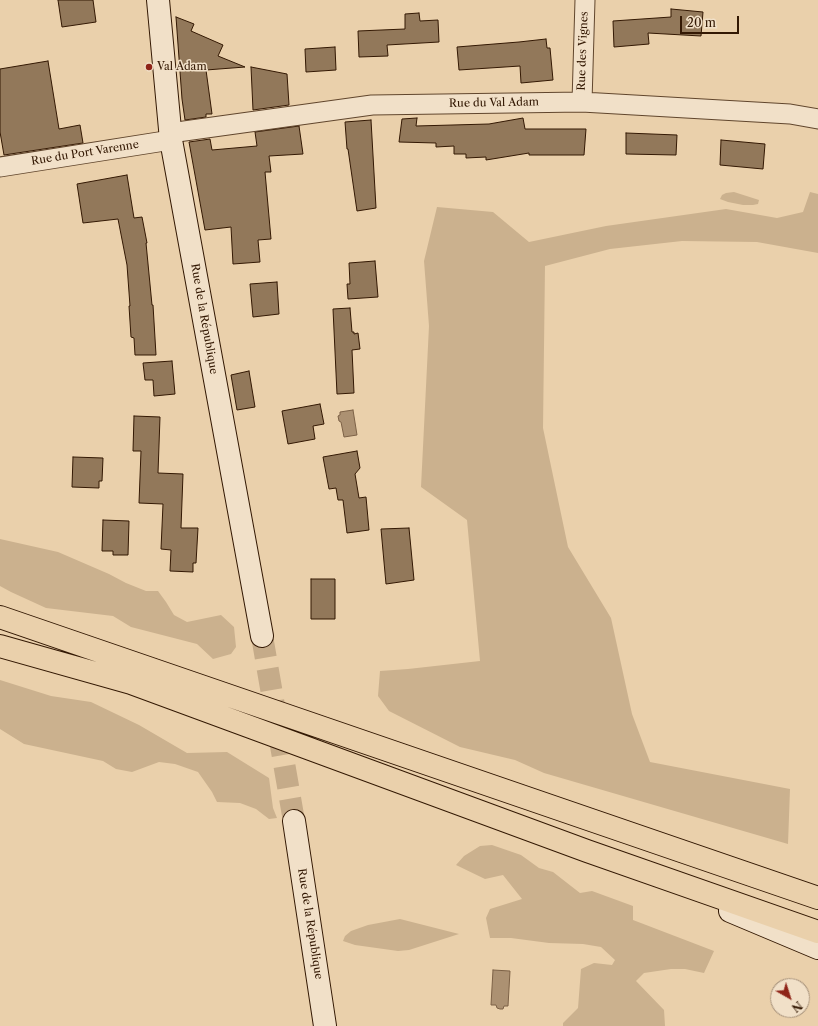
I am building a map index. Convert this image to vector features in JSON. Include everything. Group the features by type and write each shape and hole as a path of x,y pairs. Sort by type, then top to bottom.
{"main road":[{"path":"0,616 818,898"},
{"path":"0,646 131,683 587,851 818,932"},
{"path":"641,836 818,886"}],"street":[{"name":"Rue de la République","path":"158,0 170,136 262,636"},
{"name":"Rue des Vignes","path":"582,102 585,0"},
{"name":"Rue du Val Adam","path":"170,136 372,105 582,102 790,114 818,119"},
{"name":"Rue du Port Varenne","path":"0,167 170,136"},
{"name":"Rue de la République","path":"294,821 325,1026"},
{"path":"587,851 818,948"}],"shaded area":[{"path":"734,192 759,200 758,204 743,205 720,199 722,195 726,193"},
{"path":"810,192 818,194 818,253 757,242 682,241 610,249 545,266 543,428 568,547 611,618 632,714 650,762 790,789 788,844 544,773 515,760 460,747 389,711 378,696 380,671 480,661 467,520 421,487 429,326 424,261 437,207 493,212 529,242 606,226 726,209 777,218 803,212"},
{"path":"353,410 357,435 344,437 341,422 339,421 338,416 340,415 340,412"},
{"path":"0,539 58,552 146,591 158,591 174,615 187,622 221,615 234,627 236,647 231,654 213,659 197,644 131,627 113,616 46,608 11,592 0,586"},
{"path":"0,680 51,696 91,702 139,725 187,753 227,752 269,778 273,808 277,818 269,819 256,809 240,803 217,802 198,772 175,764 159,762 132,772 116,769 103,761 24,744 0,729"},
{"path":"492,845 521,855 539,868 553,872 580,893 592,891 633,906 633,920 714,951 704,973 685,969 671,969 644,973 636,981 664,1010 665,1026 563,1026 563,1023 578,1008 581,969 594,963 612,965 615,960 601,947 511,938 490,938 486,918 490,909 522,899 503,875 485,879 456,865 464,856 480,846"},
{"path":"400,919 459,934 409,950 398,951 355,945 343,941 345,936 351,931 368,925"},
{"path":"493,970 510,971 508,1006 504,1006 503,1009 497,1008 496,1005 491,1005"}],"building":[{"path":"58,0 93,0 96,22 62,27"},
{"path":"671,9 703,12 701,36 648,33 649,44 614,47 613,21 671,17"},
{"path":"419,13 420,21 438,20 439,42 387,45 388,56 359,57 358,31 405,29 405,14"},
{"path":"176,17 194,24 191,31 223,45 218,56 245,67 206,70 212,114 206,114 206,117 185,120"},
{"path":"546,39 547,48 550,48 553,80 521,83 520,66 459,70 457,47"},
{"path":"335,47 336,70 306,72 305,49"},
{"path":"48,61 59,129 80,125 83,143 4,155 0,132 0,69"},
{"path":"251,67 287,74 289,105 253,110"},
{"path":"417,118 416,126 489,124 523,118 525,129 586,129 584,155 529,155 529,153 486,160 486,157 466,158 466,154 454,154 454,146 436,147 436,143 399,142 402,119"},
{"path":"371,120 376,208 357,211 347,149 345,122"},
{"path":"299,126 303,154 269,156 271,172 265,172 271,239 258,240 260,262 233,264 231,227 205,230 189,142 210,139 212,150 257,146 255,132"},
{"path":"626,133 677,135 676,155 626,154"},
{"path":"721,140 765,144 763,169 720,165"},
{"path":"127,175 134,218 142,217 147,243 156,355 135,355 134,338 131,337 127,265 118,219 83,223 77,184"},
{"path":"375,261 378,297 348,299 347,284 350,284 349,263"},
{"path":"277,282 279,314 253,317 250,284"},
{"path":"350,308 352,332 354,332 354,334 358,333 360,349 352,350 354,393 337,394 333,309"},
{"path":"172,361 175,394 154,396 153,380 145,380 143,363"},
{"path":"249,371 255,407 237,410 231,375"},
{"path":"320,404 324,424 313,426 315,439 288,444 282,411"},
{"path":"134,416 160,417 158,473 183,474 181,528 198,528 196,563 193,563 193,572 170,571 171,550 161,549 163,504 139,503 141,451 133,451"},
{"path":"357,451 360,468 355,474 359,498 366,497 369,530 347,533 343,500 338,500 336,488 329,489 323,457"},
{"path":"73,457 103,458 102,481 99,481 99,488 72,487"},
{"path":"103,520 129,521 128,555 113,555 113,551 102,551"},
{"path":"409,528 414,580 386,584 381,529"},
{"path":"311,579 335,579 335,619 311,619"}],"tunnel":[{"path":"262,636 294,821"}],"place":[{"name":"Val Adam","path":"149,67"}]}
